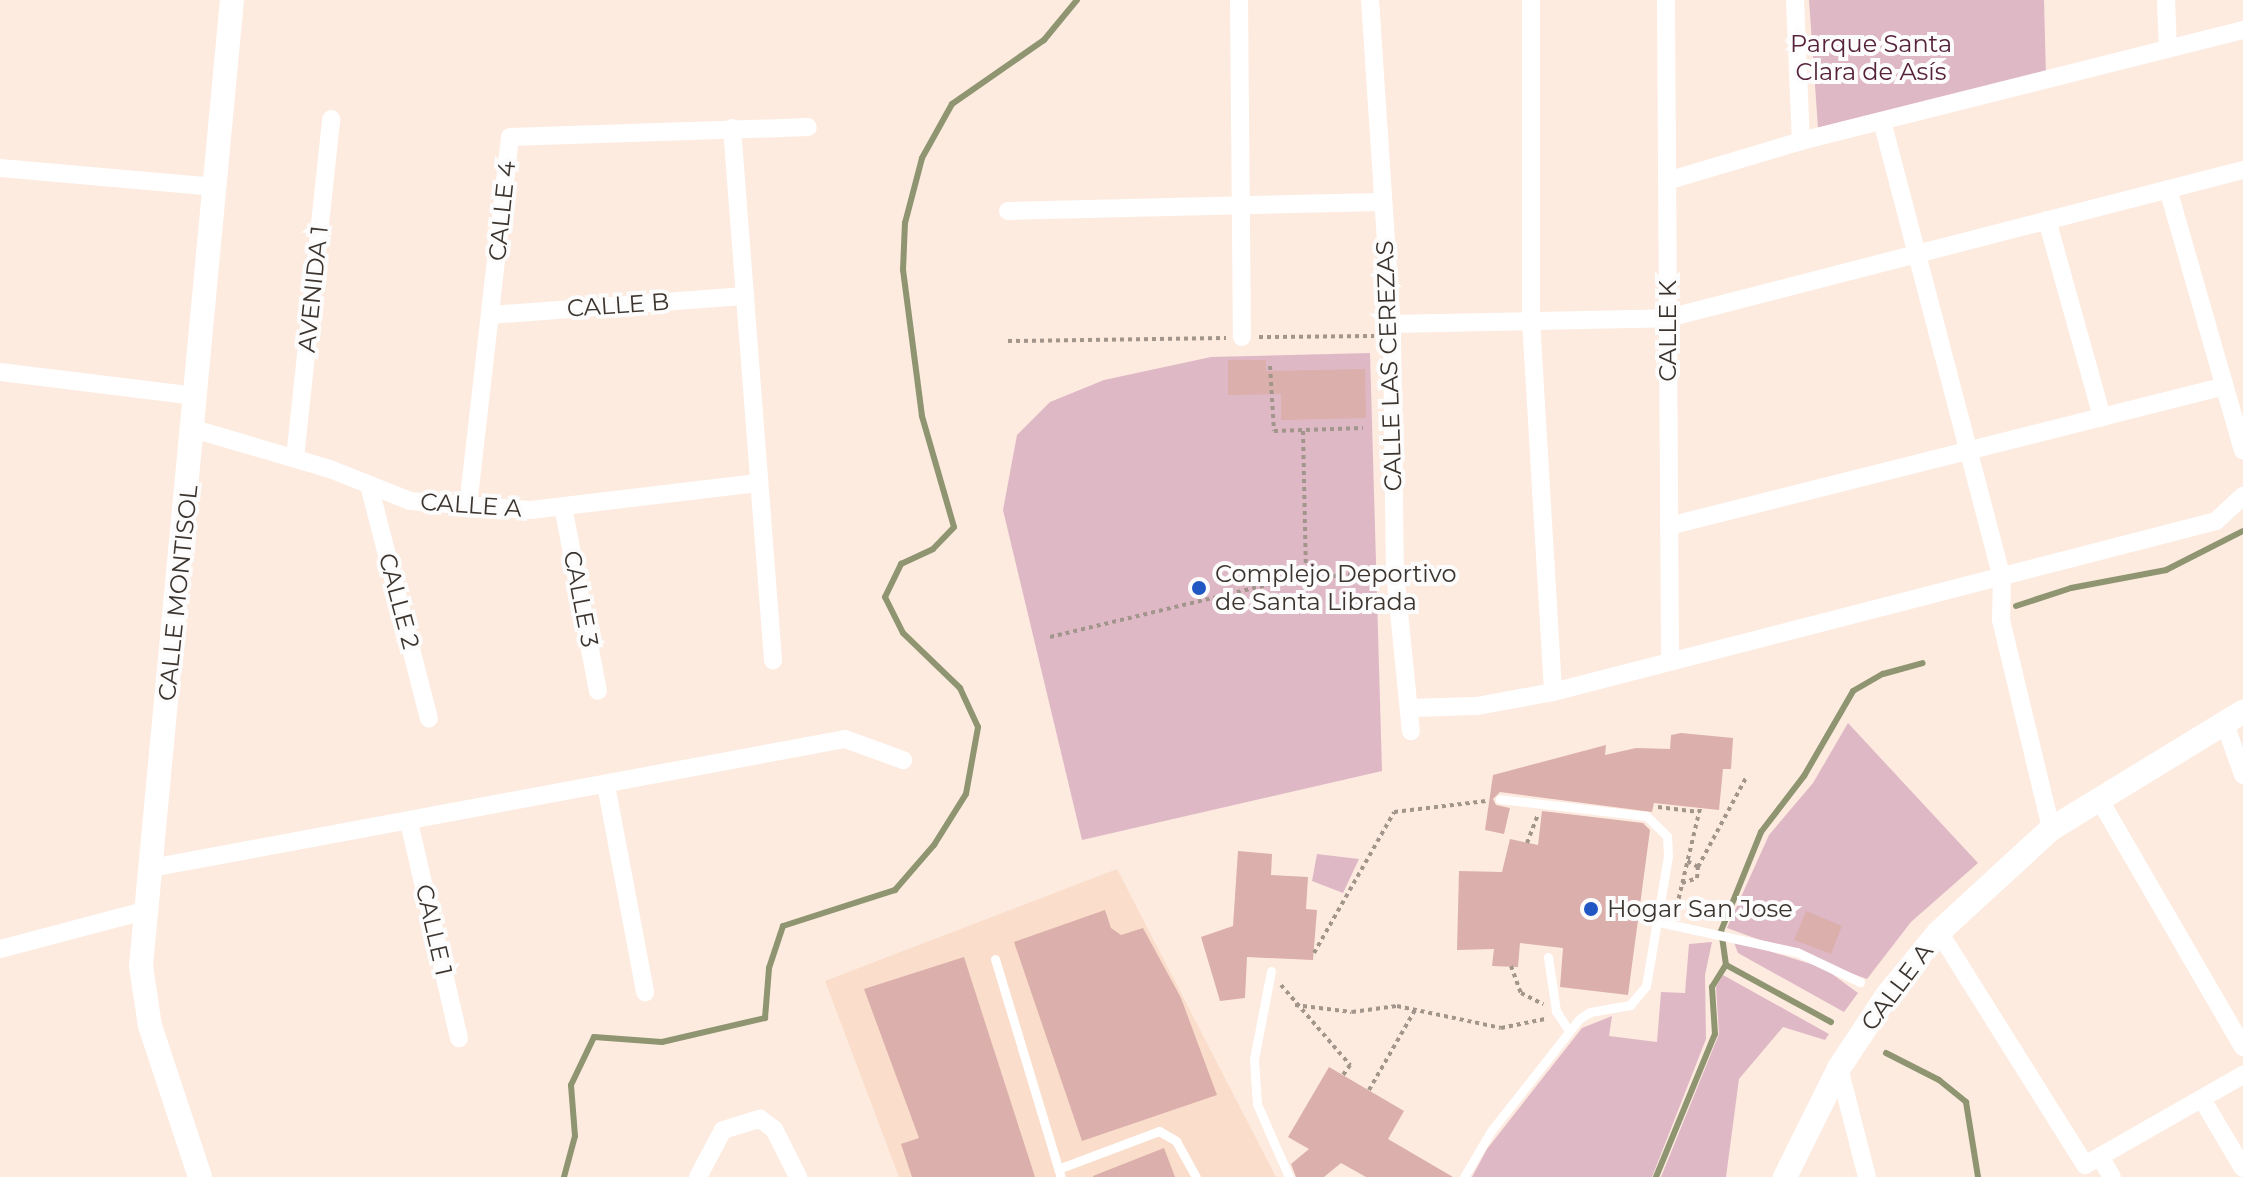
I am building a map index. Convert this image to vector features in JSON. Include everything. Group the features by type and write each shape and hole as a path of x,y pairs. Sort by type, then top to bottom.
{"street":[{"name":"CALLE MONTISOL","path":"200,1177 143,997 144,911 151,868 194,429 232,0"},
{"path":"1239,0 1242,337"},
{"name":"CALLE LAS CEREZAS","path":"1370,0 1391,330 1395,572 1411,731"},
{"path":"1531,0 1531,320 1553,692"},
{"name":"CALLE K","path":"1666,0 1670,661"},
{"path":"1795,0 1801,141"},
{"path":"2166,0 2168,49"},
{"path":"1667,181 1801,141 2243,30"},
{"name":"AVENIDA 1","path":"295,458 331,119"},
{"path":"1882,121 2002,577 2001,620 2051,829"},
{"name":"CALLE 4","path":"468,506 510,137 808,127"},
{"path":"732,128 773,660"},
{"path":"0,168 216,187"},
{"path":"1391,330 1531,320 1668,318 2243,170"},
{"path":"2168,189 2243,450"},
{"path":"1008,211 1381,202"},
{"path":"2047,220 2102,417"},
{"name":"CALLE B","path":"491,315 745,296"},
{"path":"0,372 196,396"},
{"path":"1669,526 2225,386"},
{"name":"CALLE A","path":"194,429 295,458 410,501 531,510 759,483"},
{"name":"CALLE 2","path":"369,485 429,718"},
{"path":"1410,708 1477,706 1553,692 2216,521 2243,496"},
{"name":"CALLE 3","path":"563,506 598,691"},
{"path":"2234,716 2243,775"},
{"name":"CALLE A","path":"1785,1177 1839,1068 1888,994 1939,932 2051,829 2098,797 2234,716"},
{"path":"151,868 845,739 903,760"},
{"path":"606,785 645,992"},
{"path":"2098,797 2243,1047"},
{"name":"CALLE 1","path":"409,822 459,1038"},
{"path":"0,949 144,911"},
{"path":"1939,932 2085,1165 2243,1075"},
{"path":"1839,1068 1867,1177"},
{"path":"2202,1099 2243,1168"},
{"path":"698,1177 723,1130 760,1119 774,1129 798,1177"},
{"path":"2100,1157 2112,1177"}],"lane":[{"path":"1464,1177 1491,1131 1569,1031 1590,1012 1630,1005 1646,986 1659,922 1667,836 1646,816 1500,799"},
{"path":"1659,922 1797,952 1860,982"},
{"path":"1548,957 1556,1011 1569,1031"},
{"path":"995,959 1060,1173 1159,1131 1176,1141 1196,1177"},
{"path":"1271,971 1254,1059 1257,1104 1289,1177"}],"path":[{"path":"1008,341 1242,337 1391,330"},
{"path":"1270,366 1274,431 1363,428"},
{"path":"1303,431 1306,578"},
{"path":"1050,637 1306,578 1395,572"},
{"path":"1682,883 1697,878 1698,867 1747,776"},
{"path":"1314,953 1394,812 1500,799"},
{"path":"1527,843 1542,804"},
{"path":"1646,816 1646,805 1699,810 1673,924"},
{"path":"1687,861 1698,867"},
{"path":"1295,1005 1352,1012 1397,1006 1501,1028 1545,1019 1556,1011 1521,993 1511,966"},
{"path":"1271,971 1295,1005 1350,1065 1343,1075"},
{"path":"1369,1090 1415,1010"}],"shaded area":[{"path":"1117,869 1276,1177 899,1177 825,981"}],"green space":[{"name":"Parque Santa Clara de Asís","path":"1809,0 2044,0 2046,76 1818,128"},
{"name":"Complejo Deportivo de Santa Librada","path":"1370,353 1382,771 1082,840 1003,510 1017,435 1050,402 1104,380 1211,357"},
{"path":"1848,723 1978,863 1911,922 1867,979 1727,928 1769,835 1813,783"},
{"path":"1317,854 1359,859 1343,893 1312,881"},
{"path":"1733,940 1824,968 1858,993 1844,1012 1738,953"},
{"path":"1712,942 1705,975 1706,1039 1652,1177 1472,1177 1487,1149 1582,1028 1612,1016 1609,1036 1657,1042 1661,992 1685,993 1689,944"},
{"path":"1723,975 1829,1034 1825,1040 1783,1027 1739,1079 1726,1177 1661,1177 1719,1034 1716,987"}],"building":[{"path":"1228,360 1266,360 1266,371 1365,369 1366,418 1281,420 1281,394 1228,395"},
{"path":"1681,733 1733,738 1731,769 1723,769 1719,810 1654,803 1652,812 1500,792 1493,799 1496,805 1510,808 1504,834 1485,830 1493,775 1606,745 1605,755 1636,748 1670,749 1671,735"},
{"name":"Hogar San Jose","path":"1542,811 1643,823 1650,830 1628,995 1560,987 1563,948 1520,943 1518,967 1492,966 1494,949 1457,950 1459,871 1502,872 1510,839 1538,845"},
{"path":"1238,851 1272,854 1271,875 1308,877 1306,909 1317,910 1313,960 1247,957 1245,998 1220,1001 1201,937 1233,926"},
{"path":"1105,910 1111,928 1121,935 1143,928 1181,998 1217,1095 1082,1141 1014,942"},
{"path":"1806,911 1842,926 1831,954 1794,940"},
{"path":"964,957 1035,1177 912,1177 901,1144 919,1138 864,989"},
{"path":"1329,1067 1404,1111 1388,1139 1453,1177 1366,1177 1341,1163 1324,1177 1296,1177 1291,1164 1309,1149 1288,1137"},
{"path":"1164,1148 1175,1177 1093,1177 1093,1176"}],"waterway":[{"path":"564,1177 575,1136 571,1085 594,1037 662,1042 765,1018 769,968 783,926 895,890 934,845 966,794 978,727 960,688 903,633 885,597 901,564 933,549 954,527 922,416 903,270 905,223 922,158 952,104 1044,40 1077,0"},
{"path":"2016,606 2071,588 2166,570 2243,531"},
{"path":"1831,1022 1726,965 1721,931 1761,832 1804,776 1853,691 1883,674 1923,663"},
{"path":"1656,1177 1715,1034 1712,987 1726,965"},
{"path":"1886,1053 1939,1080 1966,1102 1978,1177"}],"place":[{"name":"Complejo Deportivo de Santa Librada","path":"1199,588"},
{"name":"Hogar San Jose","path":"1591,909"}]}
